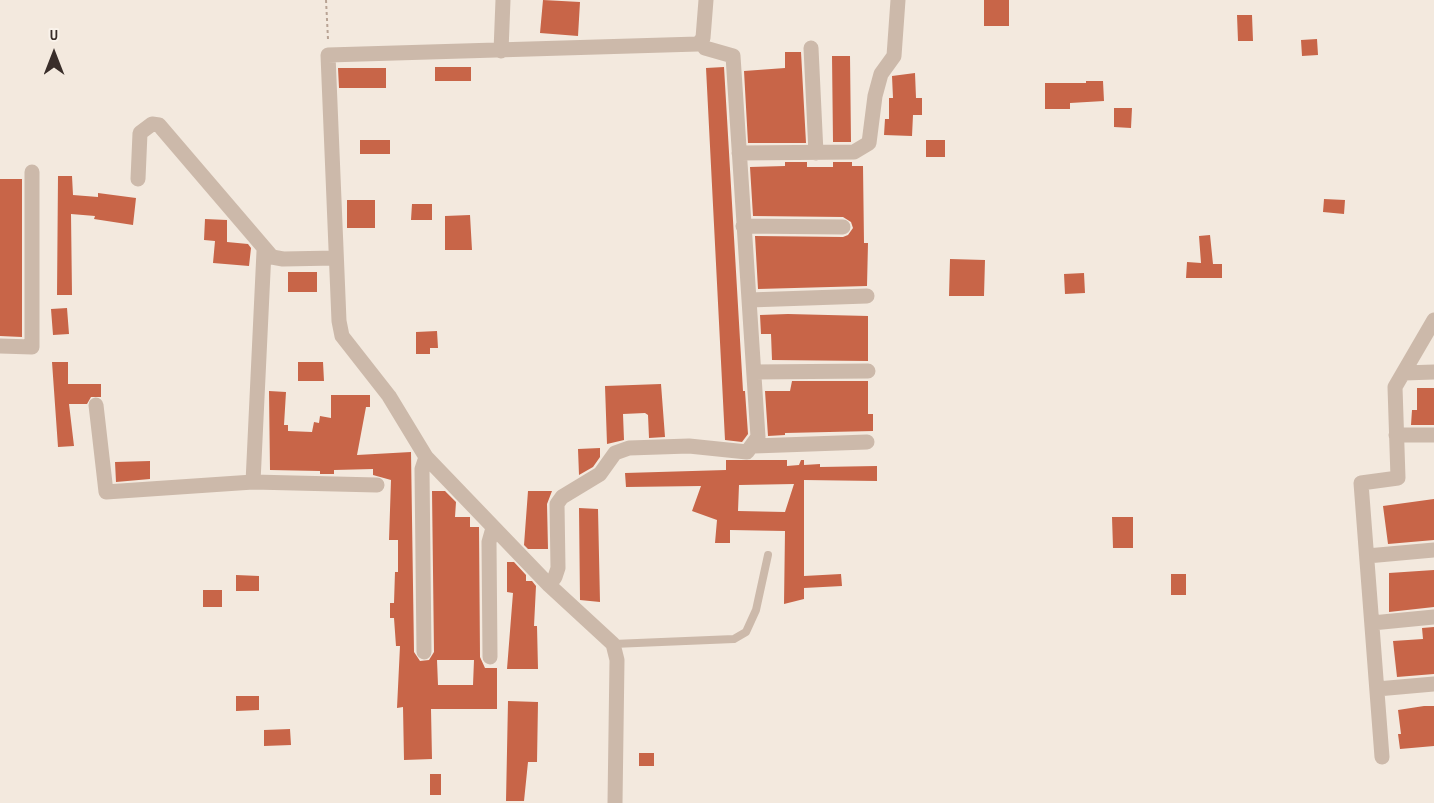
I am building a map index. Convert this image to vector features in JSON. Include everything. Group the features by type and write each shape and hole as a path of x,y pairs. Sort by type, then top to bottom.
{"street":[{"path":"501,51 502,0"},
{"path":"549,585 558,568 557,504 562,497 600,474 615,453 629,448 689,446 747,452 754,446 759,425 743,226 733,56 705,48 701,42 706,0"},
{"path":"739,153 854,152 869,143 875,96 881,74 894,56 898,0"},
{"path":"615,803 617,660 613,644 549,585 426,457 389,396 342,336 336,258 328,55 501,51 701,42"},
{"path":"811,48 816,153"},
{"path":"138,179 140,133 146,126 159,125 264,251 272,257 284,260 336,258"},
{"path":"0,346 32,347 32,172"},
{"path":"743,226 843,227"},
{"path":"253,482 264,251"},
{"path":"749,300 867,296"},
{"path":"1382,757 1361,483 1398,478 1395,387 1434,320"},
{"path":"754,372 868,371"},
{"path":"1404,373 1434,372"},
{"path":"96,405 106,492 253,482 377,485"},
{"path":"1396,435 1434,435"},
{"path":"754,446 867,442"},
{"path":"424,652 422,469 426,457"},
{"path":"490,657 489,542 493,528"},
{"path":"1367,556 1434,550"},
{"path":"1372,623 1434,617"},
{"path":"1377,689 1434,684"}],"lane":[{"path":"613,644 734,639 746,632 756,610 768,555"}],"path":[{"path":"326,0 328,55"}],"building":[{"path":"543,0 580,2 578,36 540,33"},
{"path":"984,0 1009,0 1009,26 984,26"},
{"path":"1237,15 1252,15 1253,41 1238,41"},
{"path":"1317,39 1318,55 1302,56 1301,40"},
{"path":"785,52 801,52 806,143 748,143 744,71 785,68"},
{"path":"832,56 850,56 851,142 833,142"},
{"path":"435,67 471,67 471,81 435,81"},
{"path":"724,67 743,391 745,391 748,434 742,442 725,440 706,68"},
{"path":"338,68 386,68 386,88 339,88"},
{"path":"915,73 916,98 922,98 922,115 913,115 912,136 884,135 885,119 889,119 889,98 893,98 892,76"},
{"path":"1086,81 1103,81 1104,101 1070,103 1070,109 1045,109 1045,83 1086,83"},
{"path":"1114,108 1132,108 1131,128 1114,127"},
{"path":"360,140 390,140 390,154 360,154"},
{"path":"926,140 945,140 945,157 926,157"},
{"path":"785,162 807,162 807,167 833,167 833,162 852,162 852,166 863,166 864,243 868,243 867,286 758,289 755,236 843,237 848,235 853,228 851,222 843,217 753,216 750,167 785,166"},
{"path":"58,176 72,176 73,195 98,197 98,193 136,198 133,225 94,219 95,216 71,214 72,295 57,295"},
{"path":"0,179 22,179 22,337 0,336"},
{"path":"1324,199 1345,200 1344,214 1323,212"},
{"path":"347,200 375,200 375,228 347,228"},
{"path":"412,204 432,204 432,220 411,220"},
{"path":"470,215 472,250 445,250 445,216"},
{"path":"205,219 227,220 227,242 248,244 251,248 249,266 213,263 215,241 204,240"},
{"path":"1210,235 1213,264 1222,264 1222,278 1186,278 1187,262 1201,263 1199,236"},
{"path":"950,259 985,260 984,296 949,296"},
{"path":"288,272 317,272 317,292 288,292"},
{"path":"1084,273 1085,293 1065,294 1064,274"},
{"path":"67,308 69,334 53,335 51,309"},
{"path":"760,315 868,316 868,361 772,360 771,334 761,334"},
{"path":"437,331 438,348 430,348 430,354 416,354 416,332"},
{"path":"52,362 68,362 68,384 101,384 101,397 91,397 87,404 69,404 74,446 58,447"},
{"path":"298,362 323,362 324,381 298,381"},
{"path":"792,381 868,381 868,414 873,414 873,431 785,433 785,435 768,436 765,391 790,391"},
{"path":"661,384 665,437 649,438 648,415 645,413 623,414 624,440 607,444 605,386"},
{"path":"1417,388 1434,388 1434,425 1411,425 1412,410 1417,410"},
{"path":"269,391 286,392 284,425 288,425 288,431 312,432 314,422 319,423 320,416 331,418 331,395 370,395 370,407 366,407 357,455 411,452 414,652 420,661 429,660 434,652 432,491 445,491 456,502 455,517 470,517 470,527 479,527 480,657 485,668 497,668 497,709 431,709 432,759 404,760 403,707 397,708 400,646 396,646 394,618 390,618 390,603 394,603 395,572 398,572 398,540 389,540 391,480 373,475 373,469 334,470 334,474 320,474 320,471 270,470","holes":["437,660 474,660 473,685 438,685"]},
{"path":"600,448 600,457 593,467 579,475 578,449"},
{"path":"726,460 787,460 787,466 799,465 801,460 804,460 804,465 820,464 820,467 877,466 877,481 804,480 804,576 841,574 842,586 804,588 804,599 784,604 785,531 730,530 730,543 715,543 717,520 692,511 701,486 626,487 625,473 726,470","holes":["794,484 785,512 738,511 739,485"]},
{"path":"150,461 150,479 116,482 115,462"},
{"path":"528,491 552,491 547,504 548,549 528,549 524,545"},
{"path":"1434,499 1434,540 1388,544 1383,506"},
{"path":"579,508 598,509 600,602 580,600"},
{"path":"1112,517 1133,517 1133,548 1113,548"},
{"path":"507,562 514,562 526,575 526,581 532,581 536,586 534,626 537,626 538,669 507,669 513,593 507,592"},
{"path":"1434,570 1434,607 1389,612 1389,573"},
{"path":"1171,574 1186,574 1186,595 1171,595"},
{"path":"236,575 259,576 259,591 236,591"},
{"path":"203,590 222,590 222,607 203,607"},
{"path":"1434,627 1434,674 1397,677 1393,641 1423,639 1422,628"},
{"path":"236,696 259,696 259,710 236,711"},
{"path":"508,701 538,702 537,762 528,762 524,801 506,801"},
{"path":"1434,706 1434,746 1400,749 1398,710"},
{"path":"290,729 291,745 264,746 264,730"},
{"path":"639,753 654,753 654,766 639,766"},
{"path":"430,774 441,774 441,795 430,795"}]}
